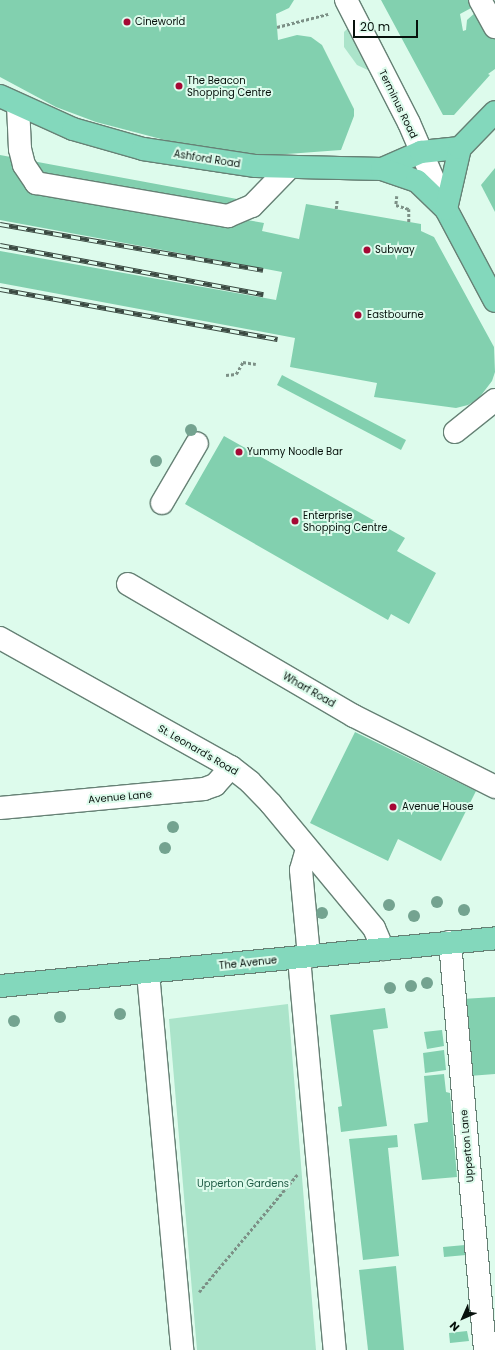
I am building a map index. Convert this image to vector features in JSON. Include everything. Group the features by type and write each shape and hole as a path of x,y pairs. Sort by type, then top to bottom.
{"main road":[{"name":"Ashford Road","path":"9,100 73,129 143,149 219,162 289,168 382,169 421,152 460,148"},
{"path":"446,209 460,148 495,112"},
{"name":"Terminus Road","path":"382,169 417,181 446,209 495,301"},
{"name":"The Avenue","path":"0,986 148,973 495,938"}],"street":[{"path":"480,0 495,27"},
{"name":"Terminus Road","path":"348,3 409,123 446,209"},
{"path":"9,100 24,166 36,183 228,216 252,206 289,168"},
{"path":"455,432 495,400"},
{"path":"162,503 197,443"},
{"name":"Wharf Road","path":"128,584 354,716 495,787"},
{"name":"St. Leonard's Road","path":"0,638 231,768 272,804 307,849 374,928 383,949"},
{"name":"Avenue Lane","path":"0,808 204,789 215,785 231,768"},
{"path":"307,849 301,870 304,957 318,1165 335,1350"},
{"name":"Upperton Lane","path":"450,942 485,1350"},
{"path":"148,973 180,1314 182,1350"}],"path":[{"path":"277,27 321,17 348,3"},
{"path":"336,209 337,200"},
{"path":"226,375 236,374 243,362 256,364"},
{"path":"180,1314 292,1180 304,1169 318,1165"}],"green space":[{"path":"348,28 372,72 357,65 344,47 344,32"},
{"name":"Upperton Gardens","path":"288,1004 316,1350 197,1350 169,1019"}],"building":[{"name":"The Beacon Shopping Centre","path":"0,0 294,0 289,8 276,14 278,40 297,35 311,37 322,45 354,109 354,116 341,150 260,156 184,145 96,122 56,107 0,77"},
{"path":"381,0 470,0 473,7 460,14 463,31 466,30 467,20 476,12 495,39 495,69 488,74 490,75 454,115 443,115"},
{"path":"0,155 237,199 235,218 264,223 262,231 299,239 306,204 421,224 421,231 434,237 494,347 495,372 492,381 479,398 468,405 456,408 374,397 377,383 290,367 295,338 0,283 0,251 276,300 282,272 0,220"},
{"path":"495,168 495,212 481,185"},
{"path":"282,375 406,440 401,450 277,385"},
{"name":"Enterprise Shopping Centre","path":"224,436 405,538 397,551 436,573 409,624 391,614 388,620 185,504"},
{"name":"Avenue House","path":"355,732 476,791 441,861 398,839 388,861 310,823"},
{"path":"495,997 495,1074 469,1076 462,999"},
{"path":"385,1008 388,1028 373,1030 387,1126 341,1132 338,1107 342,1106 330,1015"},
{"path":"442,1030 444,1046 427,1049 424,1032"},
{"path":"444,1050 446,1070 425,1073 423,1053"},
{"path":"444,1074 446,1092 450,1093 457,1177 422,1180 414,1124 428,1122 424,1076"},
{"path":"397,1135 398,1147 388,1148 399,1256 363,1260 349,1139"},
{"path":"465,1245 466,1255 444,1257 443,1247"},
{"path":"396,1266 404,1350 368,1350 359,1270"},
{"path":"467,1331 469,1341 450,1343 449,1333"}],"railway":[{"path":"0,224 263,270"},
{"path":"0,245 263,294"},
{"path":"0,289 278,339"}],"place":[{"name":"Cineworld","path":"127,22"},
{"name":"The Beacon Shopping Centre","path":"179,86"},
{"name":"Subway","path":"367,250"},
{"name":"Eastbourne","path":"358,315"},
{"name":"Yummy Noodle Bar","path":"239,452"},
{"name":"Enterprise Shopping Centre","path":"295,521"},
{"name":"Avenue House","path":"393,807"}]}
